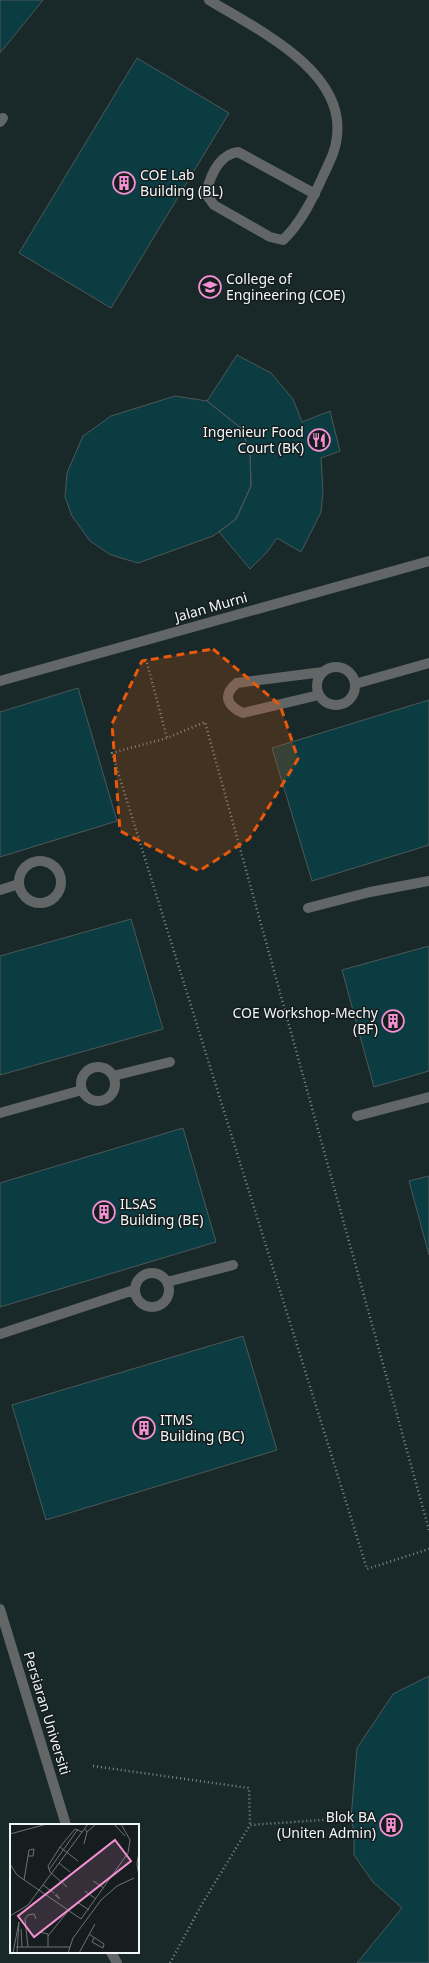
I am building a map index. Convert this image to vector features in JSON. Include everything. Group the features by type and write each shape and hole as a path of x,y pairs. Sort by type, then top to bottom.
{"street":[{"path":"209,0 269,36 314,70 330,93 337,117 337,136 333,152 314,194 292,232 284,240 270,237 214,205 206,194 209,180 222,160 229,154 238,152 314,194"},
{"name":"Jalan Murni","path":"0,681 429,561"},
{"path":"355,684 429,663"},
{"path":"319,695 243,713 231,705 228,697 230,689 237,683 323,672 331,668 339,667 347,670 353,677 355,684 353,693 348,700 341,704 329,703 319,695 318,683 323,672"},
{"path":"43,861 52,865 58,871 62,880 60,889 55,897 47,902 37,903 29,900 22,893 20,884 21,874 26,867 34,862 43,861"},
{"path":"308,908 370,892 429,881"},
{"path":"0,890 20,884"},
{"path":"113,1076 170,1062"},
{"path":"100,1067 108,1069 113,1076 116,1082 115,1089 105,1100 98,1102 85,1096 82,1090 81,1082 84,1074 91,1068 100,1067"},
{"path":"0,1113 82,1090"},
{"path":"357,1116 429,1097"},
{"path":"167,1282 233,1265"},
{"path":"148,1273 156,1273 163,1276 167,1282 169,1290 168,1298 163,1304 156,1308 140,1304 136,1298 134,1290 136,1282 141,1276 148,1273"},
{"path":"0,1334 134,1290"},
{"name":"Persiaran Universiti","path":"0,1609 66,1824"},
{"path":"112,1953 117,1963"}],"path":[{"path":"142,641 167,738"},
{"path":"429,1530 205,722 167,738 112,753 367,1569 429,1549"},
{"path":"93,1766 249,1788 250,1826 202,1904 170,1963"},
{"path":"250,1826 351,1818"}],"highlighted area":[{"path":"213,649 280,705 298,759 249,839 199,871 120,831 112,724 142,661"}],"shaded area":[{"path":"0,0 429,0 429,1963 0,1963"}],"building":[{"path":"0,0 43,0 0,53"},
{"name":"COE Lab Building (BL)","path":"137,58 229,113 111,308 19,253"},
{"path":"237,355 271,373 293,399 302,422 330,411 340,451 321,458 323,491 321,512 301,552 277,538 267,552 250,569 219,532 236,519 251,486 250,453 241,428 207,401"},
{"path":"175,396 207,401 241,428 250,453 251,486 236,519 213,536 138,563 111,555 90,541 72,516 65,497 67,473 83,436 111,416"},
{"path":"78,688 117,821 0,857 0,712"},
{"path":"429,700 429,845 312,881 272,748"},
{"path":"131,919 163,1029 0,1075 0,956"},
{"name":"COE Workshop-Mechy (BF)","path":"429,946 429,1071 374,1087 342,970"},
{"name":"ILSAS Building (BE)","path":"183,1128 216,1242 0,1307 0,1183"},
{"path":"429,1176 429,1255 409,1181"},
{"name":"ITMS Building (BC)","path":"243,1336 277,1450 46,1520 12,1405"},
{"name":"Blok BA (Uniten Admin)","path":"429,1676 429,1963 357,1963 402,1908 373,1882 354,1855 354,1832 351,1818 357,1748 393,1694"}],"place":[{"name":"COE Lab Building (BL)","path":"124,183"},
{"name":"College of Engineering (COE)","path":"210,287"},
{"name":"Ingenieur Food Court (BK)","path":"319,440"},
{"name":"COE Workshop-Mechy (BF)","path":"393,1021"},
{"name":"ILSAS Building (BE)","path":"104,1212"},
{"name":"ITMS Building (BC)","path":"144,1428"},
{"name":"Blok BA (Uniten Admin)","path":"391,1825"}]}
